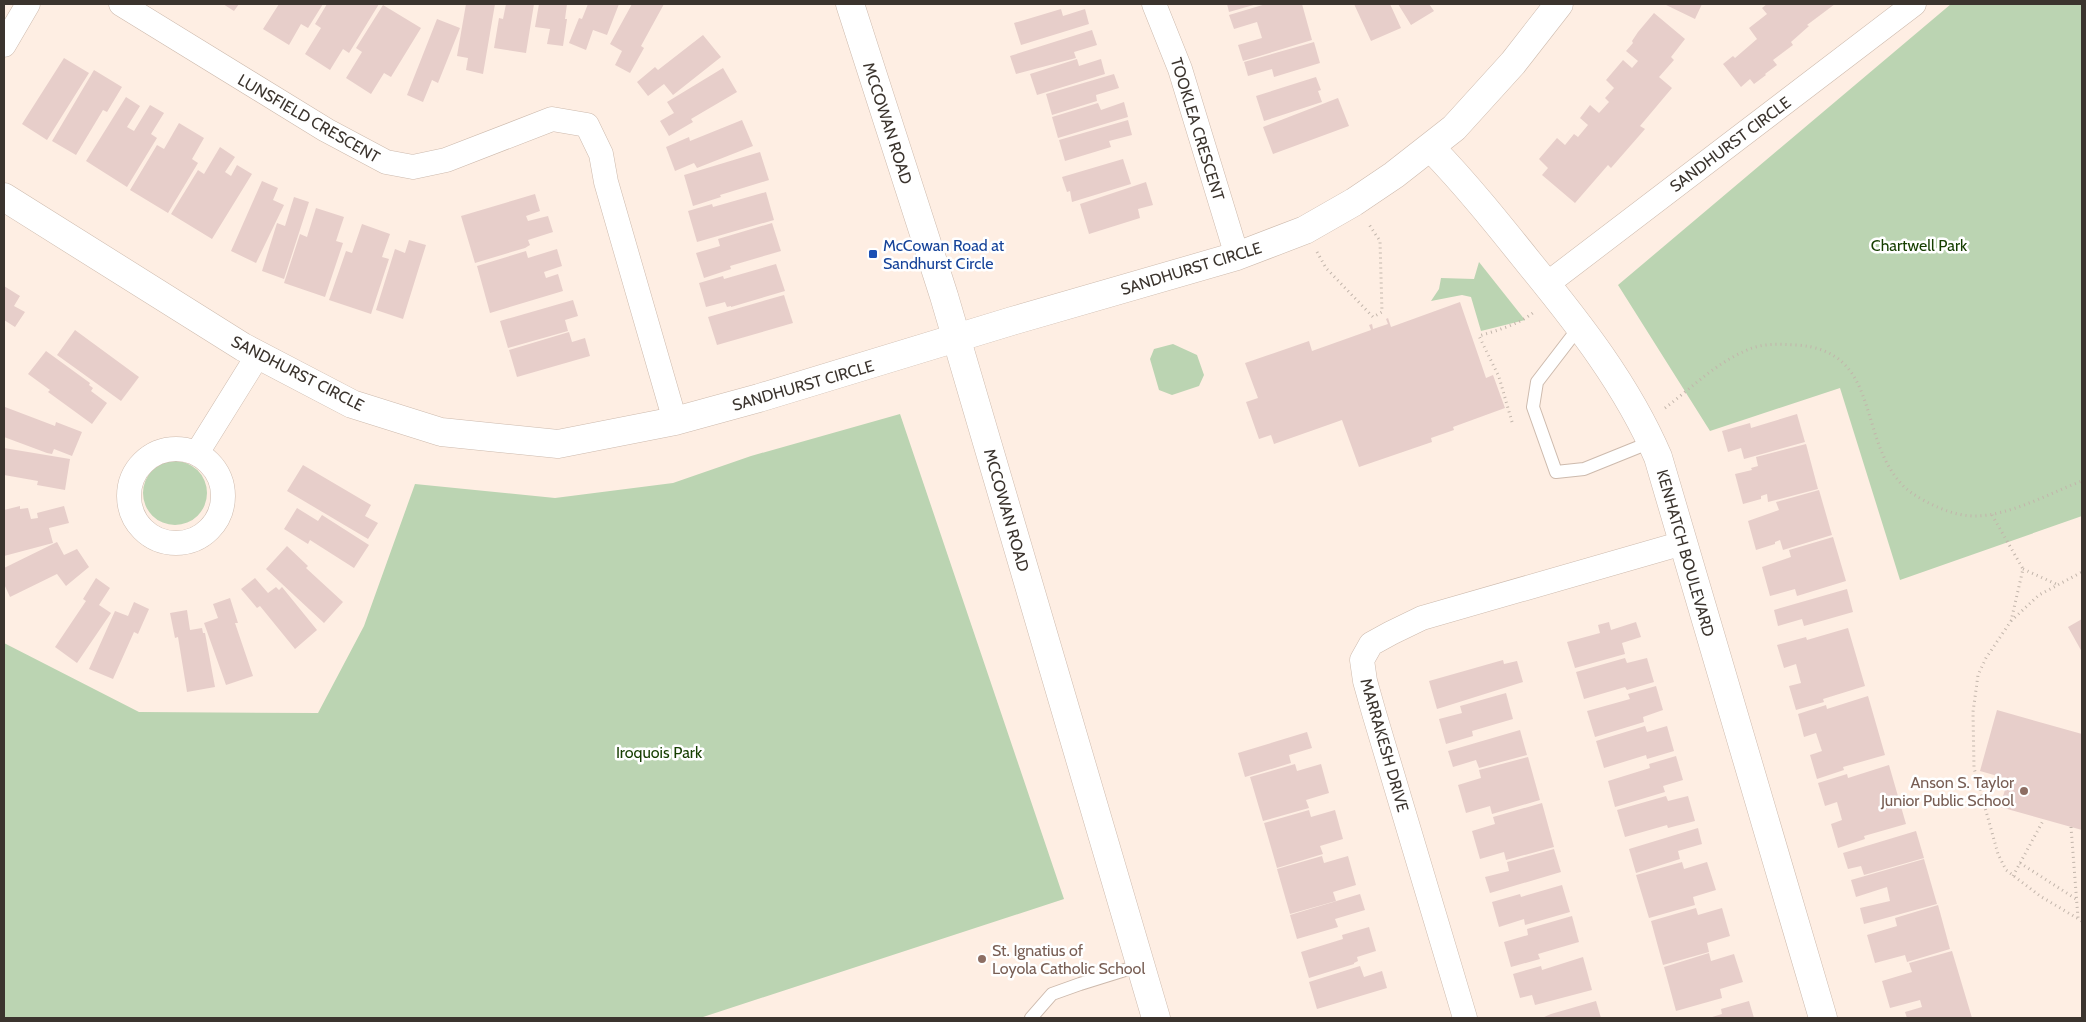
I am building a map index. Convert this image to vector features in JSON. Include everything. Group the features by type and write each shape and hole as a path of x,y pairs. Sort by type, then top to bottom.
{"street":[{"path":"4,45 28,4"},
{"name":"LUNSFIELD CRESCENT","path":"122,4 326,130 386,162 413,167 446,160 552,119 587,125 601,154 606,182 675,422"},
{"name":"MCCOWAN ROAD","path":"850,4 956,338 1156,1018"},
{"name":"TOOKLEA CRESCENT","path":"1154,4 1180,69 1237,256"},
{"name":"SANDHURST CIRCLE","path":"4,197 258,355 352,404 442,432 558,444 675,422 1237,256 1305,230 1354,202 1394,175 1431,148 1454,128 1513,64 1558,4"},
{"name":"SANDHURST CIRCLE","path":"1551,289 1914,4"},
{"name":"KENHATCH BOULEVARD","path":"1431,148 1462,180 1580,326 1620,386 1658,457 1823,1018"},
{"path":"197,453 258,355"},
{"name":"MARRAKESH DRIVE","path":"1465,1018 1374,714 1365,681 1362,660 1371,644 1422,618 1683,542"}],"lane":[{"path":"1580,326 1537,382 1533,407 1556,472 1584,469 1647,434"},
{"path":"1031,1018 1052,994 1141,965"}],"path":[{"path":"1305,230 1326,268 1373,317 1382,312 1380,240 1354,202"},
{"path":"1512,422 1499,377 1480,336 1530,316 1551,289"},
{"path":"1647,434 1722,364 1745,351 1757,346 1773,344 1822,349 1834,355 1850,369 1862,393 1882,452 1892,472 1904,487 1930,504 1950,512 1973,516 1992,515 2082,481"},
{"path":"1992,515 2023,569 2057,584"},
{"path":"2011,621 2023,569"},
{"path":"2082,572 2034,598 2011,621 1986,658 1978,675 1972,740 1976,777 2002,862 2013,876 2048,901 2082,921"},
{"path":"2013,876 2044,819"},
{"path":"2072,827 2078,918"},
{"path":"2020,863 2077,899"}],"green space":[{"name":"Chartwell Park","path":"1951,4 2082,4 2082,516 1900,580 1840,388 1710,431 1618,285"},
{"path":"1479,262 1525,320 1481,331 1471,297 1462,295 1431,301 1439,289 1441,278 1474,279"},
{"path":"1173,344 1197,355 1204,375 1199,386 1172,395 1159,390 1150,359 1154,349"},
{"name":"Iroquois Park","path":"900,414 1064,899 700,1018 4,1018 4,643 139,712 318,713 364,626 415,484 555,498 673,483 751,456"},
{"path":"175,461 187,463 198,470 205,481 207,493 205,505 198,516 187,523 175,525 163,523 152,516 145,505 143,493 145,481 152,470 163,463"}],"building":[{"path":"223,4 239,4 234,11"},
{"path":"279,4 323,4 308,28 301,24 289,45 263,29"},
{"path":"327,4 379,4 349,53 343,49 330,70 305,54 321,28 315,24"},
{"path":"466,4 495,4 483,74 466,70 468,58 457,56"},
{"path":"506,4 534,4 526,53 494,48 499,18 503,19"},
{"path":"539,4 567,4 563,46 547,44 550,29 535,27"},
{"path":"588,4 619,4 607,35 593,30 586,50 569,43 579,18 582,19"},
{"path":"632,4 664,4 641,46 644,48 630,73 615,65 622,51 610,44"},
{"path":"1227,4 1257,4 1229,12"},
{"path":"1266,4 1302,4 1312,40 1243,61 1238,45 1262,38 1257,22 1234,29 1229,15"},
{"path":"1354,4 1390,4 1401,28 1371,41"},
{"path":"1398,4 1429,4 1434,11 1411,25"},
{"path":"1664,4 1702,4 1695,19"},
{"path":"1767,4 1835,4 1807,25 1809,26 1791,42 1793,45 1773,60 1777,65 1766,75 1754,84 1750,79 1741,87 1723,64 1733,56 1735,58 1757,39 1749,28 1767,14 1762,8"},
{"path":"383,5 421,28 391,77 384,73 371,94 346,78 362,52 356,48"},
{"path":"1061,9 1063,16 1085,9 1089,24 1021,45 1014,23"},
{"path":"1654,13 1685,39 1671,57 1674,60 1659,77 1672,88 1640,126 1645,129 1611,168 1608,165 1575,203 1542,175 1548,168 1539,159 1557,138 1565,145 1574,134 1578,137 1588,125 1580,118 1590,105 1599,113 1609,102 1605,98 1614,88 1606,80 1623,60 1632,68 1638,61 1626,51 1633,43 1632,41 1638,32"},
{"path":"437,19 460,28 438,83 432,80 423,102 407,95"},
{"path":"1092,30 1097,45 1074,52 1076,58 1016,74 1010,56"},
{"path":"703,35 721,57 673,95 664,84 648,96 637,82 655,67 658,70"},
{"path":"1314,42 1320,63 1274,77 1272,69 1248,76 1244,62"},
{"path":"64,58 89,73 47,140 22,124"},
{"path":"1077,59 1079,66 1101,59 1105,74 1037,95 1030,74"},
{"path":"723,68 737,92 691,119 693,122 669,136 660,121 674,113 667,102"},
{"path":"94,70 122,87 107,112 103,110 76,155 52,141"},
{"path":"1114,74 1119,88 1096,95 1097,101 1052,115 1046,94"},
{"path":"1316,77 1321,90 1318,91 1322,102 1264,121 1256,96"},
{"path":"126,97 140,106 127,127 134,131 150,105 164,113 151,134 157,138 127,187 86,161"},
{"path":"1338,98 1349,126 1273,154 1263,127"},
{"path":"1124,102 1128,117 1058,138 1052,117 1098,103 1101,110"},
{"path":"742,120 753,146 697,168 694,163 675,171 666,147 689,137 690,141"},
{"path":"1128,120 1132,135 1109,141 1111,147 1065,161 1059,140"},
{"path":"179,123 204,138 192,159 198,163 168,213 130,190 157,145 164,149"},
{"path":"220,147 235,157 225,172 231,176 237,165 252,174 212,239 171,214 198,170 204,174"},
{"path":"760,152 769,180 720,195 721,197 693,206 684,175"},
{"path":"1123,159 1131,184 1072,202 1070,191 1067,192 1062,177"},
{"path":"262,181 278,188 273,200 284,205 256,263 231,251"},
{"path":"1146,182 1153,205 1138,209 1140,218 1089,234 1080,204"},
{"path":"766,192 774,220 697,242 688,211 712,204 713,207"},
{"path":"535,194 540,211 526,216 528,221 548,216 553,232 528,240 530,245 525,248 475,263 461,216"},
{"path":"294,197 309,202 284,279 262,271 277,223 285,226"},
{"path":"316,208 344,217 336,241 343,243 325,297 284,283 300,234 307,237"},
{"path":"772,223 781,251 730,266 731,269 704,278 696,253 720,246 718,239"},
{"path":"362,224 390,234 382,257 389,259 371,314 329,300 346,251 352,253"},
{"path":"409,240 426,245 403,319 376,310 395,249 405,253"},
{"path":"557,249 562,266 544,272 546,278 558,274 563,291 490,313 477,266 526,251 528,258"},
{"path":"776,264 785,291 731,307 727,307 725,302 706,307 699,283 723,276 724,279"},
{"path":"4,286 20,296 14,306 25,312 15,327 4,320"},
{"path":"784,295 793,323 717,345 708,317"},
{"path":"573,300 578,316 565,320 568,331 508,348 500,321"},
{"path":"1460,302 1486,378 1493,375 1505,408 1453,427 1454,430 1431,438 1432,442 1359,467 1342,420 1274,444 1271,435 1259,439 1246,402 1258,398 1245,363 1309,341 1312,351 1371,330 1369,325 1372,324 1373,329 1388,324 1386,319 1388,318 1391,327"},
{"path":"75,330 139,377 121,401 57,355"},
{"path":"569,332 572,342 585,338 590,356 517,377 509,350"},
{"path":"46,351 90,383 89,385 93,388 91,391 107,403 92,424 48,392 50,390 28,374"},
{"path":"5,407 55,426 56,422 82,432 72,456 54,449 52,454 47,453 4,437"},
{"path":"1797,414 1805,442 1744,459 1741,448 1728,452 1722,431 1750,423 1751,428"},
{"path":"1806,444 1818,489 1768,502 1767,494 1761,496 1761,499 1743,504 1735,474 1752,470 1751,468 1758,466 1756,457"},
{"path":"4,448 70,459 65,490 37,485 38,481 4,475"},
{"path":"303,465 371,505 365,516 378,523 368,539 287,491"},
{"path":"1819,490 1832,535 1783,550 1780,540 1775,542 1775,544 1756,550 1748,521 1779,510 1776,502"},
{"path":"20,506 20,509 28,508 31,519 38,518 37,513 64,506 69,523 49,528 53,543 4,556 4,510"},
{"path":"297,508 318,521 322,515 369,545 354,568 310,540 308,544 284,529"},
{"path":"1833,537 1846,581 1797,596 1795,589 1770,596 1762,567 1791,557 1789,550"},
{"path":"57,542 64,555 77,549 89,567 66,586 57,574 10,597 4,584 4,568"},
{"path":"287,546 308,566 306,568 343,602 324,623 266,569"},
{"path":"96,578 110,588 99,605 111,613 77,663 55,647 86,601 83,599"},
{"path":"255,578 268,593 276,587 279,590 282,587 317,630 295,649 260,606 257,608 241,589"},
{"path":"1847,589 1853,612 1804,626 1802,619 1778,626 1774,610"},
{"path":"230,598 238,623 235,623 253,676 226,685 204,623 218,618 213,604"},
{"path":"134,602 149,609 138,634 134,632 113,679 89,669 115,611 128,616"},
{"path":"187,610 190,630 202,628 203,633 205,633 215,687 187,692 178,637 175,638 170,613"},
{"path":"2082,619 2082,652 2068,627"},
{"path":"1609,622 1611,630 1636,622 1641,637 1622,643 1625,654 1575,668 1567,642 1600,633 1598,625"},
{"path":"1848,628 1865,686 1823,699 1824,702 1796,710 1789,686 1801,683 1796,664 1784,668 1777,645 1806,637 1807,640"},
{"path":"1625,658 1627,663 1647,658 1654,682 1627,690 1625,687 1584,699 1576,672"},
{"path":"1503,660 1504,664 1517,661 1523,682 1437,709 1429,681"},
{"path":"1656,686 1663,710 1643,717 1644,722 1595,737 1587,711 1630,699 1628,694"},
{"path":"1506,693 1513,719 1472,731 1473,736 1446,744 1439,719 1462,713 1460,706"},
{"path":"1868,696 1885,755 1843,767 1844,770 1817,779 1810,755 1822,751 1816,733 1804,737 1798,714 1826,705 1827,709"},
{"path":"1997,710 2082,734 2082,830 2000,807 2008,779 1980,771"},
{"path":"1645,726 1647,732 1667,726 1674,751 1647,759 1646,755 1604,768 1596,741"},
{"path":"1520,730 1527,755 1479,768 1476,760 1453,767 1448,751"},
{"path":"1307,732 1312,748 1289,755 1291,763 1245,777 1238,753"},
{"path":"1676,756 1683,780 1663,786 1665,792 1615,807 1608,781 1650,768 1649,764"},
{"path":"1528,757 1540,800 1492,814 1490,806 1466,813 1458,785 1481,778 1479,770"},
{"path":"1295,764 1297,771 1321,764 1329,793 1306,800 1309,808 1263,821 1250,777"},
{"path":"1889,765 1906,824 1864,836 1865,839 1838,848 1831,824 1842,820 1837,802 1825,806 1818,783 1847,774 1848,778"},
{"path":"1666,796 1668,801 1688,796 1695,821 1668,828 1667,825 1625,837 1617,810"},
{"path":"1542,803 1554,847 1506,860 1504,852 1480,859 1472,831 1495,824 1493,817"},
{"path":"1309,810 1311,817 1335,810 1343,839 1320,846 1323,854 1277,868 1264,823"},
{"path":"1698,828 1702,844 1678,851 1680,859 1636,873 1629,849"},
{"path":"1916,831 1924,858 1864,875 1861,866 1848,869 1843,853"},
{"path":"1554,849 1561,872 1490,893 1485,877 1509,871 1507,862"},
{"path":"1322,856 1324,863 1348,856 1356,885 1333,892 1336,901 1290,914 1277,869"},
{"path":"1924,859 1937,904 1864,924 1860,908 1890,901 1887,887 1856,897 1851,880"},
{"path":"1682,862 1684,869 1707,862 1716,890 1693,897 1695,905 1649,918 1636,875"},
{"path":"1562,885 1570,912 1525,925 1524,919 1499,927 1492,902 1520,894 1521,897"},
{"path":"1360,894 1365,910 1335,919 1338,927 1297,939 1290,915"},
{"path":"1938,905 1950,949 1907,962 1905,955 1875,963 1867,935 1897,926 1895,918"},
{"path":"1696,908 1698,915 1722,908 1730,936 1707,943 1709,952 1663,965 1651,921"},
{"path":"1572,916 1579,942 1538,954 1540,959 1511,967 1504,942 1528,935 1527,929"},
{"path":"1369,927 1376,951 1357,957 1358,961 1354,964 1309,978 1301,952 1343,939 1342,935"},
{"path":"1952,951 1972,1018 1907,1018 1905,1012 1922,1007 1920,1000 1890,1008 1882,981 1912,972 1909,963"},
{"path":"1709,953 1711,961 1734,954 1743,982 1720,989 1722,998 1676,1011 1664,967"},
{"path":"1583,957 1592,990 1535,1005 1532,995 1520,998 1513,974 1541,966 1542,970"},
{"path":"1360,966 1364,977 1382,971 1387,988 1317,1009 1309,982"},
{"path":"1596,1001 1601,1018 1542,1018 1551,1014"},
{"path":"1749,1001 1754,1018 1709,1018 1722,1014 1721,1009"}],"place":[{"name":"McCowan Road at Sandhurst Circle","path":"873,254"},
{"name":"Anson S. Taylor Junior Public School","path":"2024,791"},
{"name":"St. Ignatius of Loyola Catholic School","path":"982,959"}]}
